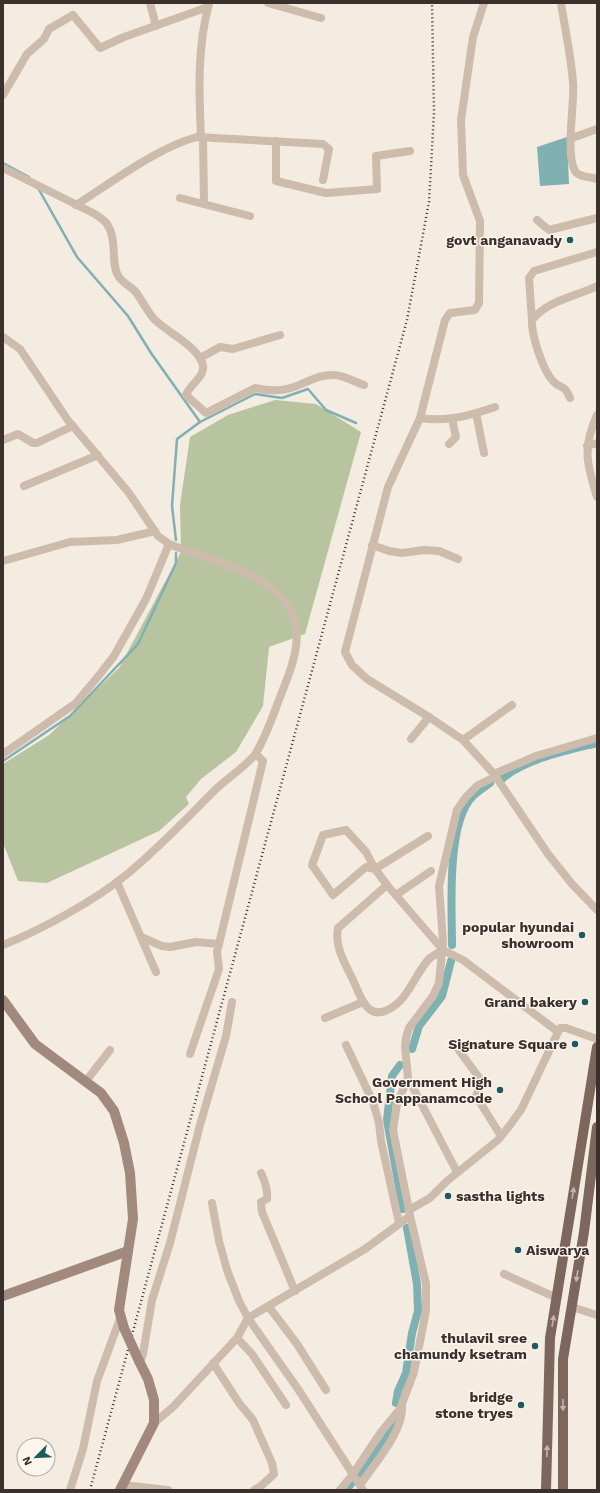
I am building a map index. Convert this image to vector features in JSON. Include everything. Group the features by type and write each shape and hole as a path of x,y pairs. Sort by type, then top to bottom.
{"main road":[{"path":"3,1000 35,1044 101,1093 114,1111 124,1143 130,1173 134,1219 119,1310 124,1328 148,1379 154,1400 154,1423 121,1488"},
{"path":"546,1490 550,1338 597,1047"},
{"path":"563,1490 563,1359 584,1232 597,1127"},
{"path":"3,1296 128,1251"}],"street":[{"path":"150,3 156,26"},
{"path":"268,3 321,18"},
{"path":"484,3 473,36 461,120 463,175 480,221 479,303 475,310 450,313 445,320 420,418 388,487 345,652 352,665 367,679 429,716 463,740 494,775 548,854 572,884 597,910"},
{"path":"561,3 573,83 572,160 575,172 579,175 597,179"},
{"path":"3,95 27,54 44,39 49,29 73,15 100,48 209,5"},
{"path":"204,203 202,138 198,87 204,26 209,5"},
{"path":"572,138 597,129"},
{"path":"76,205 151,158 186,140 202,138 327,145 329,149 323,180"},
{"path":"276,141 276,181 326,193 377,189 376,156 410,151"},
{"path":"4,168 95,214 107,224 114,243 115,269 119,277 136,292 154,319 200,358 204,369 202,374 187,390 186,395 206,413 255,388 270,391 283,390 295,387 311,379 335,375 364,385"},
{"path":"180,198 250,216"},
{"path":"537,220 549,230 597,218"},
{"path":"570,398 565,388 553,382 545,370 532,320 529,278 534,271 597,252"},
{"path":"532,320 541,310 552,304 597,286"},
{"path":"200,358 220,346 233,349 280,335"},
{"path":"3,337 20,349 34,372 73,426 129,493 155,531 169,544 196,555 228,564 249,574 269,587 285,602 295,618 298,636 296,652 289,674 256,754 117,882 52,922 3,945"},
{"path":"420,418 434,420 452,419 495,407"},
{"path":"476,413 484,453"},
{"path":"597,415 587,446 587,461 597,497"},
{"path":"449,444 456,437 452,419"},
{"path":"3,440 18,434 33,443 37,443 73,426"},
{"path":"587,446 597,443"},
{"path":"24,486 98,455"},
{"path":"3,561 70,542 117,540 155,531"},
{"path":"3,754 76,702 100,674 114,656 146,599 169,544"},
{"path":"372,545 402,554 424,550 439,551 458,559"},
{"path":"463,740 512,705"},
{"path":"411,740 429,716"},
{"path":"457,1172 408,1078 405,1047 409,1028 433,996 439,983 443,950 439,886 458,810 466,796 478,785 494,775 536,756 597,738"},
{"path":"190,1054 219,968 217,952 263,761 256,754"},
{"path":"428,836 375,869 366,868 333,895 312,865 323,835 346,830 366,852 375,869 387,885 443,950 463,960 557,1031"},
{"path":"396,895 430,871"},
{"path":"117,882 156,972"},
{"path":"387,885 338,928 336,938 340,951 363,1002 373,1013 378,1014 393,1008 410,989 428,959 443,950"},
{"path":"140,937 162,946 170,947 196,942 219,944"},
{"path":"140,1362 143,1354 152,1300 170,1243 200,1125 226,1036 232,1002"},
{"path":"325,1018 363,1002"},
{"path":"154,1423 173,1407 213,1362 237,1338 248,1318 365,1249 430,1198 457,1172 483,1154 501,1136 521,1110 557,1031 560,1028 566,1028 597,1039"},
{"path":"346,1045 372,1102 379,1123 382,1146 399,1223"},
{"path":"458,1049 480,1079 481,1084 476,1096 501,1136"},
{"path":"86,1082 110,1050"},
{"path":"212,1203 219,1241 227,1270 239,1301 248,1318 298,1389 362,1487 397,1429 401,1418 402,1406 414,1372 426,1311 426,1284 409,1213 393,1130 397,1104 408,1078"},
{"path":"261,1173 265,1180 267,1194 267,1199 261,1202 262,1212 295,1291"},
{"path":"504,1274 557,1298"},
{"path":"268,1307 297,1344 326,1390"},
{"path":"572,1307 597,1315"},
{"path":"70,1490 83,1449 97,1381 121,1316"},
{"path":"237,1338 252,1354 286,1405"},
{"path":"213,1362 239,1403 253,1420 272,1463 274,1474 261,1486 254,1490"},
{"path":"340,1490 353,1474 381,1432 402,1406"},
{"path":"121,1488 168,1490"}],"green space":[{"path":"275,400 316,404 361,432 305,634 269,647 263,706 236,752 201,779 186,797 189,804 159,831 47,883 18,881 3,843 3,764 49,735 119,668 181,552 180,505 190,437 228,415"}],"water":[{"path":"567,137 569,184 540,186 537,147"}],"waterway":[{"path":"3,163 29,177"},
{"path":"38,188 77,257 128,316 151,353 200,422"},
{"path":"176,540 172,506 177,439 200,422 255,394 282,398 308,389 326,410 356,423"},
{"path":"3,761 70,716 138,644 176,563 176,553"},
{"path":"502,779 522,766 547,756 597,743"},
{"path":"452,945 452,867 458,826 464,809 473,796 490,783"},
{"path":"412,1049 419,1026 442,996 451,961"},
{"path":"400,1065 392,1076 387,1120 403,1209"},
{"path":"396,1403 398,1391 406,1373 412,1333 418,1311 417,1284 407,1228"},
{"path":"361,1475 386,1439 397,1419"},
{"path":"346,1490 351,1484"}],"railway":[{"path":"90,1490 407,320 429,202 434,113 432,3"}],"place":[{"name":"govt anganavady","path":"570,240"},
{"name":"popular hyundai showroom","path":"582,935"},
{"name":"Grand bakery","path":"585,1002"},
{"name":"Signature Square","path":"575,1044"},
{"name":"Government High School Pappanamcode","path":"500,1090"},
{"name":"sastha lights","path":"448,1196"},
{"name":"Aiswarya","path":"518,1250"},
{"name":"thulavil sree chamundy ksetram","path":"535,1346"},
{"name":"bridge stone tryes","path":"521,1405"}]}
